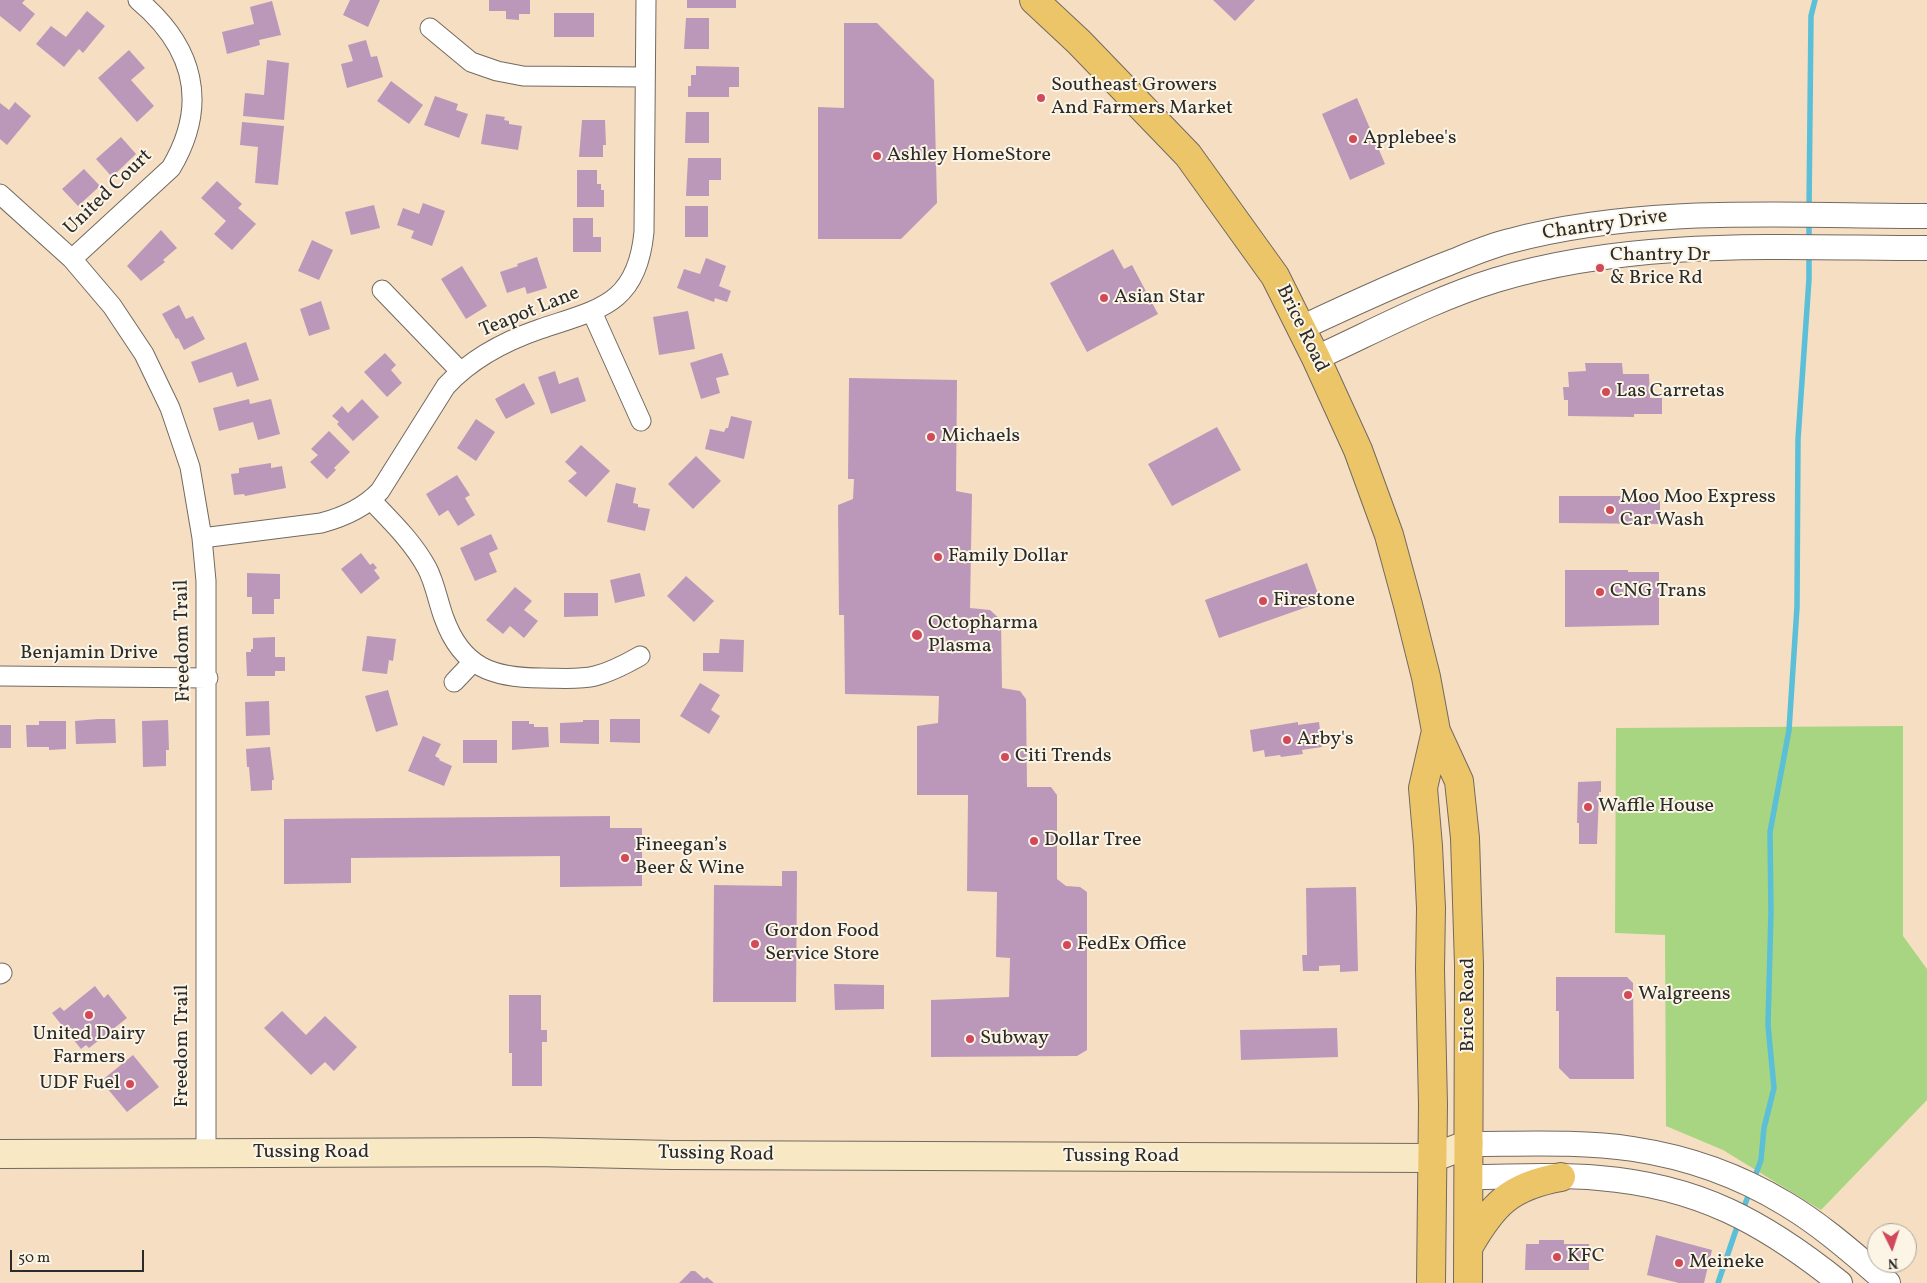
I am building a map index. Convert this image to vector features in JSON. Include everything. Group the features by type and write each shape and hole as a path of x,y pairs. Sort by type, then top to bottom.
{"main road":[{"name":"Brice Road","path":"1034,0 1079,42 1188,155 1275,276 1316,358 1358,450 1388,535 1415,632 1436,731 1459,781 1465,838 1470,965 1468,1283"},
{"name":"Brice Road","path":"1431,1283 1431,908 1423,788 1436,731"},
{"path":"1432,1158 1469,1144"},
{"name":"Tussing Road","path":"0,1154 535,1152 672,1155 1432,1158"},
{"path":"1432,1158 1470,1177"},
{"path":"1468,1248 1477,1232 1494,1210 1510,1195 1532,1183 1561,1176"}],"street":[{"name":"United Court","path":"72,259 170,168 179,154 190,124 192,92 186,60 171,34 148,8 138,0"},
{"name":"Teapot Lane","path":"202,538 321,523 340,518 371,500 392,474 446,386 460,372 481,357 508,342 592,312 608,303 620,292 637,267 642,251 644,232 646,0"},
{"path":"430,28 471,62 497,71 522,76 645,77"},
{"name":"Freedom Trail","path":"0,194 72,259 112,306 144,354 170,408 190,468 202,538 206,581 208,678 206,1154"},
{"name":"Chantry Drive","path":"1301,328 1414,276 1509,241 1556,230 1643,218 1688,216 1927,216"},
{"name":"Chantry Drive","path":"1316,358 1429,306 1494,281 1536,270 1615,255 1688,248 1927,248"},
{"path":"382,290 460,372"},
{"path":"592,312 641,421"},
{"path":"371,500 411,544 428,569 444,620 452,636 473,662 488,671 504,676 521,678 593,677 609,672 640,656"},
{"path":"454,682 473,662"},
{"name":"Benjamin Drive","path":"0,676 208,678"},
{"path":"1469,1144 1579,1145 1632,1149 1682,1160 1719,1172 1749,1184 1785,1203 1825,1231 1888,1283"},
{"path":"1470,1177 1597,1177 1675,1191 1709,1202 1765,1229 1840,1283"}],"green space":[{"path":"1903,726 1903,936 1927,969 1927,1100 1821,1210 1723,1150 1666,1126 1665,935 1615,933 1616,728"}],"building":[{"path":"0,0 25,0 22,3 35,14 20,32 0,16"},
{"path":"350,0 380,0 368,27 343,15"},
{"path":"489,0 530,0 530,14 519,14 519,20 506,19 506,11 489,11"},
{"path":"687,0 736,0 736,8 687,8"},
{"path":"1213,0 1255,0 1235,21"},
{"path":"272,1 281,35 259,40 260,45 227,54 222,32 254,24 250,7"},
{"path":"87,11 105,26 83,53 79,49 64,67 36,44 51,26 66,37"},
{"path":"554,13 594,13 594,37 554,37"},
{"path":"686,18 709,18 709,49 684,49"},
{"name":"Ashley HomeStore","path":"844,23 877,23 934,80 937,203 901,239 818,239 818,107 844,108"},
{"path":"366,40 371,57 377,56 383,77 347,88 341,64 353,61 348,45"},
{"path":"129,50 145,68 131,80 154,106 137,122 98,78"},
{"path":"267,60 289,63 284,120 243,116 245,93 264,95"},
{"path":"696,66 739,67 739,87 729,87 729,97 688,97 688,86 691,86 691,75 696,75"},
{"path":"391,81 423,105 409,124 377,101"},
{"path":"435,96 458,104 456,110 468,114 459,138 424,125"},
{"name":"Applebee's","path":"1357,98 1385,164 1350,180 1322,114"},
{"path":"15,102 31,116 7,145 0,139 0,103 9,110"},
{"path":"686,112 709,112 709,143 685,143"},
{"path":"486,114 505,117 504,120 509,121 509,124 522,126 518,150 481,144"},
{"path":"582,120 605,120 606,145 603,145 603,157 579,157"},
{"path":"242,122 284,126 278,185 255,183 258,147 240,145"},
{"path":"121,137 136,154 112,177 96,159"},
{"path":"688,158 721,158 721,180 709,180 709,196 686,196"},
{"path":"84,169 100,186 78,206 62,189"},
{"path":"577,170 597,170 597,184 601,184 601,190 604,190 604,207 577,207"},
{"path":"217,181 242,204 238,208 256,224 232,250 214,234 226,221 201,198"},
{"path":"423,203 445,211 432,246 411,238 414,231 397,225 403,208 419,214"},
{"path":"374,205 380,228 351,235 345,212"},
{"path":"685,206 708,206 708,237 685,237"},
{"path":"573,218 593,218 593,237 601,237 601,252 573,252"},
{"path":"161,230 177,248 163,260 165,262 141,281 127,266"},
{"path":"312,240 333,250 319,280 298,271"},
{"name":"Asian Star","path":"1113,249 1124,269 1132,265 1158,314 1087,352 1050,283"},
{"path":"537,257 547,288 527,294 525,287 507,293 500,272"},
{"path":"706,258 726,266 719,286 731,291 727,302 715,298 714,302 677,288 684,269 700,274"},
{"path":"462,266 487,306 466,319 441,279"},
{"path":"321,301 330,329 309,336 300,309"},
{"path":"179,305 186,319 193,316 205,339 184,350 162,314"},
{"path":"688,311 695,349 659,355 653,317"},
{"path":"246,342 259,380 237,387 232,372 199,383 191,362"},
{"path":"385,353 396,365 391,370 402,383 387,397 364,372"},
{"path":"722,353 729,375 716,378 720,393 701,399 690,363"},
{"name":"Las Carretas","path":"1585,363 1622,363 1623,374 1649,374 1650,398 1662,398 1662,414 1634,414 1634,417 1568,416 1568,400 1564,400 1563,387 1569,387 1568,372 1586,371"},
{"path":"555,371 559,384 578,377 586,401 551,414 538,377"},
{"path":"849,378 957,380 956,491 972,494 970,608 990,610 1001,620 1002,688 1020,691 1026,699 1027,787 1051,787 1057,795 1057,879 1066,886 1080,887 1087,892 1087,1050 1077,1056 931,1057 931,1000 1009,997 1010,958 996,957 997,892 967,891 968,795 917,795 917,726 938,723 939,696 845,694 844,615 839,615 838,505 853,499 854,479 848,479"},
{"path":"524,383 535,404 506,419 495,399"},
{"path":"249,399 250,404 271,399 280,434 258,440 253,422 219,431 213,408"},
{"path":"362,399 379,417 353,441 337,424 339,422 332,416 342,406 348,413"},
{"path":"731,416 752,421 744,459 705,449 710,429 724,432 728,428"},
{"path":"476,419 495,432 476,461 457,448"},
{"path":"1217,427 1241,470 1172,506 1148,464"},
{"path":"329,431 350,452 334,468 336,470 327,479 310,462 318,455 311,449"},
{"path":"581,445 610,471 586,497 568,481 577,473 565,462"},
{"path":"696,456 721,481 693,509 668,484"},
{"path":"271,463 271,468 282,466 286,488 245,496 244,494 234,495 231,474 239,473 239,468"},
{"path":"457,475 470,495 465,498 475,515 458,526 448,510 439,516 426,494"},
{"path":"616,483 636,488 633,503 638,504 638,507 650,509 645,531 607,522"},
{"name":"Moo Moo Express Car Wash","path":"1559,496 1660,496 1660,524 1559,523"},
{"path":"491,534 498,549 489,553 497,572 475,581 460,548"},
{"path":"361,553 370,565 373,563 377,568 374,570 380,578 361,594 341,569"},
{"name":"Firestone","path":"1307,563 1321,602 1219,638 1205,600"},
{"path":"1565,570 1659,572 1659,625 1565,627"},
{"path":"247,573 280,574 280,599 274,599 274,614 252,614 252,597 247,597"},
{"path":"640,573 645,596 615,603 610,580"},
{"path":"686,576 714,601 694,622 667,596"},
{"path":"515,587 532,601 524,610 538,621 524,638 510,626 503,634 486,620"},
{"path":"564,593 598,593 598,616 564,617"},
{"path":"367,636 396,639 393,661 389,660 387,674 362,671"},
{"path":"275,637 275,657 285,657 285,671 275,671 275,676 247,676 246,652 251,652 251,649 253,649 253,638"},
{"path":"720,639 744,640 743,672 703,671 703,653 719,653"},
{"path":"700,683 720,695 711,710 720,716 709,734 680,716"},
{"path":"388,690 398,725 376,732 365,696"},
{"path":"269,701 270,735 246,736 245,702"},
{"path":"115,719 116,743 76,744 75,721"},
{"path":"610,719 640,719 640,743 610,742"},
{"path":"168,720 169,750 166,750 166,766 143,767 142,721"},
{"path":"583,720 599,720 599,744 560,743 560,723 583,722"},
{"path":"39,721 66,721 66,749 49,750 49,747 27,747 26,725 39,725"},
{"path":"512,721 529,721 529,724 534,724 534,727 548,727 549,747 512,750"},
{"name":"Arby's","path":"1298,722 1298,725 1319,722 1320,730 1324,729 1326,739 1321,740 1322,747 1302,750 1303,754 1281,757 1280,755 1265,757 1264,750 1253,752 1250,730"},
{"path":"0,725 11,725 11,748 0,748"},
{"path":"423,736 441,744 435,756 452,766 444,786 408,771"},
{"path":"463,740 497,740 497,763 463,763"},
{"path":"270,747 274,780 272,780 272,790 251,791 246,749"},
{"name":"Waffle House","path":"1601,781 1597,844 1579,844 1579,823 1577,823 1578,782"},
{"path":"610,816 610,828 642,828 642,886 560,887 560,856 351,858 351,883 284,884 284,819"},
{"name":"Gordon Food Service Store","path":"782,871 797,871 796,1002 713,1002 714,885 782,886"},
{"path":"1356,887 1358,971 1340,972 1340,965 1319,966 1319,971 1303,971 1302,955 1307,955 1306,888"},
{"name":"Walgreens","path":"1556,977 1627,977 1633,983 1634,1079 1570,1079 1559,1068 1559,1011 1556,1011"},
{"path":"834,984 884,985 884,1009 835,1010"},
{"name":"United Dairy Farmers","path":"95,986 104,998 108,994 127,1018 89,1048 86,1045 81,1049 52,1013 60,1007 64,1011"},
{"path":"509,995 541,995 541,1030 547,1030 547,1042 542,1042 542,1086 512,1086 512,1053 509,1053"},
{"path":"282,1011 306,1035 325,1016 357,1047 334,1071 325,1062 311,1075 264,1028"},
{"path":"1337,1028 1338,1057 1241,1060 1240,1030"},
{"name":"UDF Fuel","path":"133,1055 159,1087 127,1112 101,1081"},
{"name":"Meineke","path":"1656,1235 1712,1250 1704,1283 1679,1283 1647,1275"},
{"name":"KFC","path":"1539,1240 1564,1240 1564,1244 1589,1244 1589,1270 1525,1270 1526,1244 1539,1244"},
{"path":"691,1271 695,1271 704,1279 707,1277 714,1283 679,1283"}],"waterway":[{"path":"1809,210 1811,16 1815,0"},
{"path":"1809,219 1809,242"},
{"path":"1754,1179 1761,1160 1764,1128 1774,1088 1768,1025 1771,912 1770,832 1789,730 1797,607 1798,439 1809,279 1809,251"},
{"path":"1742,1212 1750,1191"},
{"path":"1718,1283 1739,1221"}],"place":[{"name":"Southeast Growers And Farmers Market","path":"1041,98"},
{"name":"Applebee's","path":"1353,139"},
{"name":"Ashley HomeStore","path":"877,156"},
{"name":"Chantry Dr & Brice Rd","path":"1600,268"},
{"name":"Asian Star","path":"1104,298"},
{"name":"Las Carretas","path":"1606,392"},
{"name":"Michaels","path":"931,437"},
{"name":"Moo Moo Express Car Wash","path":"1610,510"},
{"name":"Family Dollar","path":"938,557"},
{"name":"CNG Trans","path":"1600,592"},
{"name":"Firestone","path":"1263,601"},
{"name":"Octopharma Plasma","path":"917,635"},
{"name":"Arby's","path":"1287,740"},
{"name":"Citi Trends","path":"1005,757"},
{"name":"Waffle House","path":"1588,807"},
{"name":"Dollar Tree","path":"1034,841"},
{"name":"Fineegan’s Beer & Wine","path":"625,858"},
{"name":"Gordon Food Service Store","path":"755,944"},
{"name":"FedEx Office","path":"1067,945"},
{"name":"Walgreens","path":"1628,995"},
{"name":"United Dairy Farmers","path":"89,1015"},
{"name":"Subway","path":"970,1039"},
{"name":"UDF Fuel","path":"130,1084"},
{"name":"KFC","path":"1557,1257"},
{"name":"Meineke","path":"1679,1263"}]}
